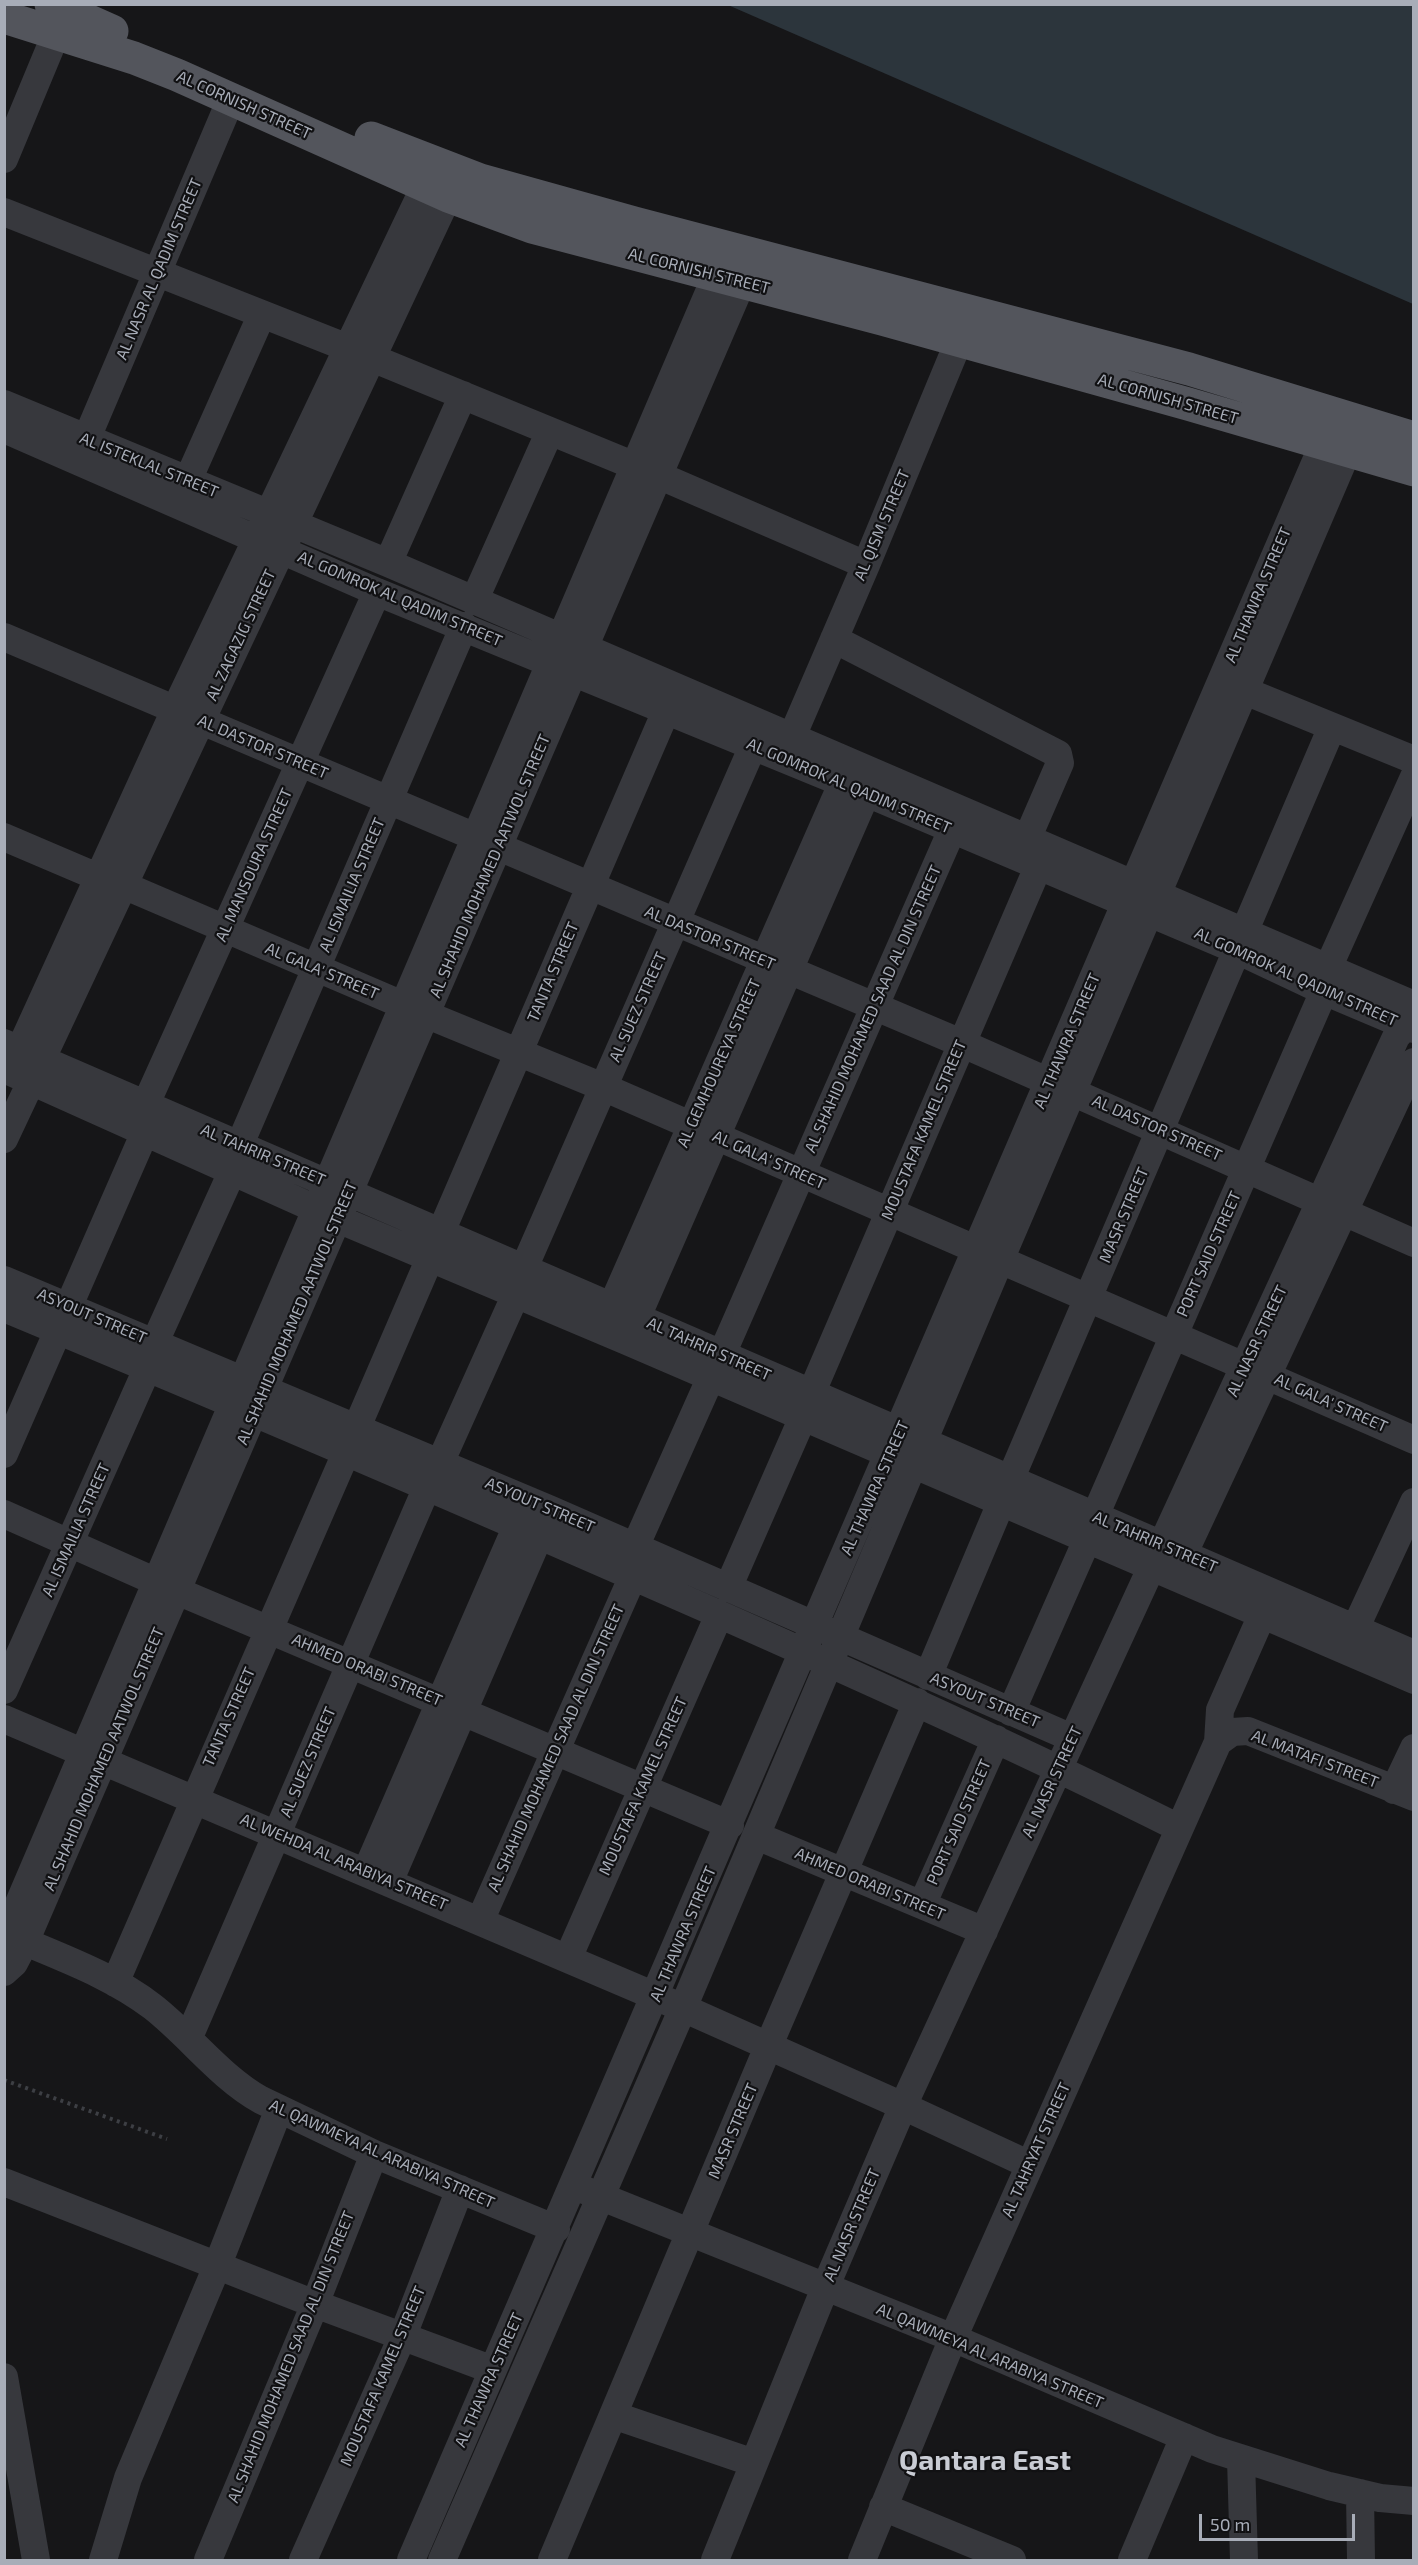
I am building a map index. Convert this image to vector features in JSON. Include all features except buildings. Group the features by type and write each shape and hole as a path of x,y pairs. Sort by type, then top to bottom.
{"main road":[{"name":"AL CORNISH STREET","path":"4,17 53,19 442,180 532,227 734,265 965,326 1336,448 1413,470"},
{"name":"AL CORNISH STREET","path":"53,19 134,58 231,99 442,180"},
{"name":"AL CORNISH STREET","path":"965,326 1189,369 1413,438"}],"street":[{"path":"4,159 53,19"},
{"name":"AL NASR AL QADIM STREET","path":"86,440 231,99"},
{"name":"AL ZAGAZIG STREET","path":"111,881 175,710 269,543 442,180"},
{"path":"4,212 463,395 866,565"},
{"name":"AL SHAHID MOHAMED AATWOL STREET","path":"4,1972 14,1963 10,1937 94,1755 734,265"},
{"path":"188,480 262,314"},
{"name":"AL QISM STREET","path":"791,739 965,326"},
{"path":"388,563 463,395"},
{"name":"AL ISTEKLAL STREET","path":"4,404 86,440 281,518"},
{"name":"AL THAWRA STREET","path":"1142,899 1245,691 1348,418"},
{"name":"AL ISTEKLAL STREET","path":"4,429 269,543"},
{"name":"AL ISMAILIA STREET","path":"240,1144 550,431"},
{"name":"AL THAWRA STREET","path":"411,2560 730,1825 821,1645 1336,448"},
{"name":"AL GOMROK AL QADIM STREET","path":"281,518 388,563 469,614"},
{"name":"AL ZAGAZIG STREET","path":"4,1139 16,1065 111,881 201,721 269,543"},
{"name":"AL GOMROK AL QADIM STREET","path":"269,543 377,592 469,614 568,655 791,739 952,830 1038,867 1142,899"},
{"name":"AL MANSOURA STREET","path":"4,1454 64,1318 225,929 377,592"},
{"name":"AL DASTOR STREET","path":"4,637 1061,1086 1413,1243"},
{"path":"834,639 1058,754 1060,764 1027,839"},
{"name":"AL GOMROK AL QADIM STREET","path":"568,655 666,711 753,746 859,778 1027,839 1142,899 1241,940 1411,1019"},
{"path":"1245,691 1413,760"},
{"name":"TANTA STREET","path":"357,1427 666,711"},
{"name":"MASR STREET","path":"928,1676 1332,727"},
{"name":"AL SUEZ STREET","path":"189,2037 753,746"},
{"name":"PORT SAID STREET","path":"1011,1712 1247,1168 1413,777"},
{"name":"AL GEMHOUREYA STREET","path":"620,1323 859,778"},
{"name":"AL SHAHID MOHAMED SAAD AL DIN STREET","path":"635,1547 952,830"},
{"name":"AL GALA' STREET","path":"4,837 603,1087 1257,1370 1413,1440"},
{"name":"MOUSTAFA KAMEL STREET","path":"568,1958 1038,867"},
{"name":"AL NASR STREET","path":"715,2560 825,2288 903,2106 1072,1738 1167,1561 1257,1370 1332,1207 1396,1037 1411,1019"},
{"name":"AL NASR STREET","path":"1332,1207 1413,1062"},
{"name":"AL TAHRIR STREET","path":"16,1065 145,1119 240,1144 338,1188 436,1245 1167,1561 1356,1629 1413,1654"},
{"name":"AL TAHRIR STREET","path":"145,1119 232,1172 327,1214 436,1245"},
{"name":"AL ISMAILIA STREET","path":"4,1690 232,1172"},
{"name":"ASYOUT STREET","path":"4,1280 64,1318 248,1397 346,1453 434,1475"},
{"name":"ASYOUT STREET","path":"4,1308 64,1318"},
{"name":"ASYOUT STREET","path":"248,1397 357,1427 434,1475 534,1518 633,1576 723,1601"},
{"name":"TANTA STREET","path":"115,1983 346,1453"},
{"path":"1356,1629 1413,1502"},
{"name":"AHMED ORABI STREET","path":"4,1514 167,1586 730,1825"},
{"path":"377,1877 534,1518"},
{"name":"ASYOUT STREET","path":"534,1518 635,1547 723,1601 821,1645 917,1702 1059,1768 1179,1828"},
{"name":"AL TAHRIR STREET","path":"1167,1561 1262,1615 1413,1680"},
{"name":"AL SHAHID MOHAMED SAAD AL DIN STREET","path":"480,1921 633,1576"},
{"path":"1218,1742 1220,1710 1262,1615"},
{"name":"AL THAWRA STREET","path":"442,2560 757,1836 821,1645"},
{"name":"ASYOUT STREET","path":"821,1645 928,1676 1072,1738"},
{"name":"MASR STREET","path":"552,2560 768,2047 917,1702"},
{"name":"AL WEHDA AL ARABIYA STREET","path":"4,1719 94,1755 656,1996 1030,2165"},
{"name":"AL MATAFI STREET","path":"1218,1742 1232,1732 1248,1731 1404,1793"},
{"name":"PORT SAID STREET","path":"922,1905 996,1739"},
{"name":"AL TAHRYAT STREET","path":"862,2560 953,2338 1218,1742"},
{"path":"1404,1793 1413,1748"},
{"name":"AHMED ORABI STREET","path":"757,1836 984,1931"},
{"name":"AL QAWMEYA AL ARABIYA STREET","path":"10,1937 70,1960 115,1983 153,2007 189,2037 244,2090 279,2109 374,2154 556,2229"},
{"path":"103,2560 128,2478 218,2264 279,2109"},
{"name":"AL SHAHID MOHAMED SAAD AL DIN STREET","path":"208,2560 315,2304 374,2154"},
{"path":"4,2182 218,2264 315,2304 493,2370"},
{"name":"AL QAWMEYA AL ARABIYA STREET","path":"574,2186 953,2338 1241,2459 1360,2493 1413,2501"},
{"name":"MOUSTAFA KAMEL STREET","path":"303,2560 403,2335 460,2189"},
{"path":"4,2377 36,2560"},
{"path":"613,2415 754,2463"},
{"path":"1132,2560 1184,2437"},
{"path":"1241,2459 1244,2560"},
{"path":"1360,2493 1361,2560"},
{"path":"883,2507 1012,2560"}],"path":[{"path":"4,2080 167,2139"}],"shaded area":[{"path":"728,5 1413,5 1413,304"}],"district":[{"name":"Qantara East","path":"985,2461"}]}
